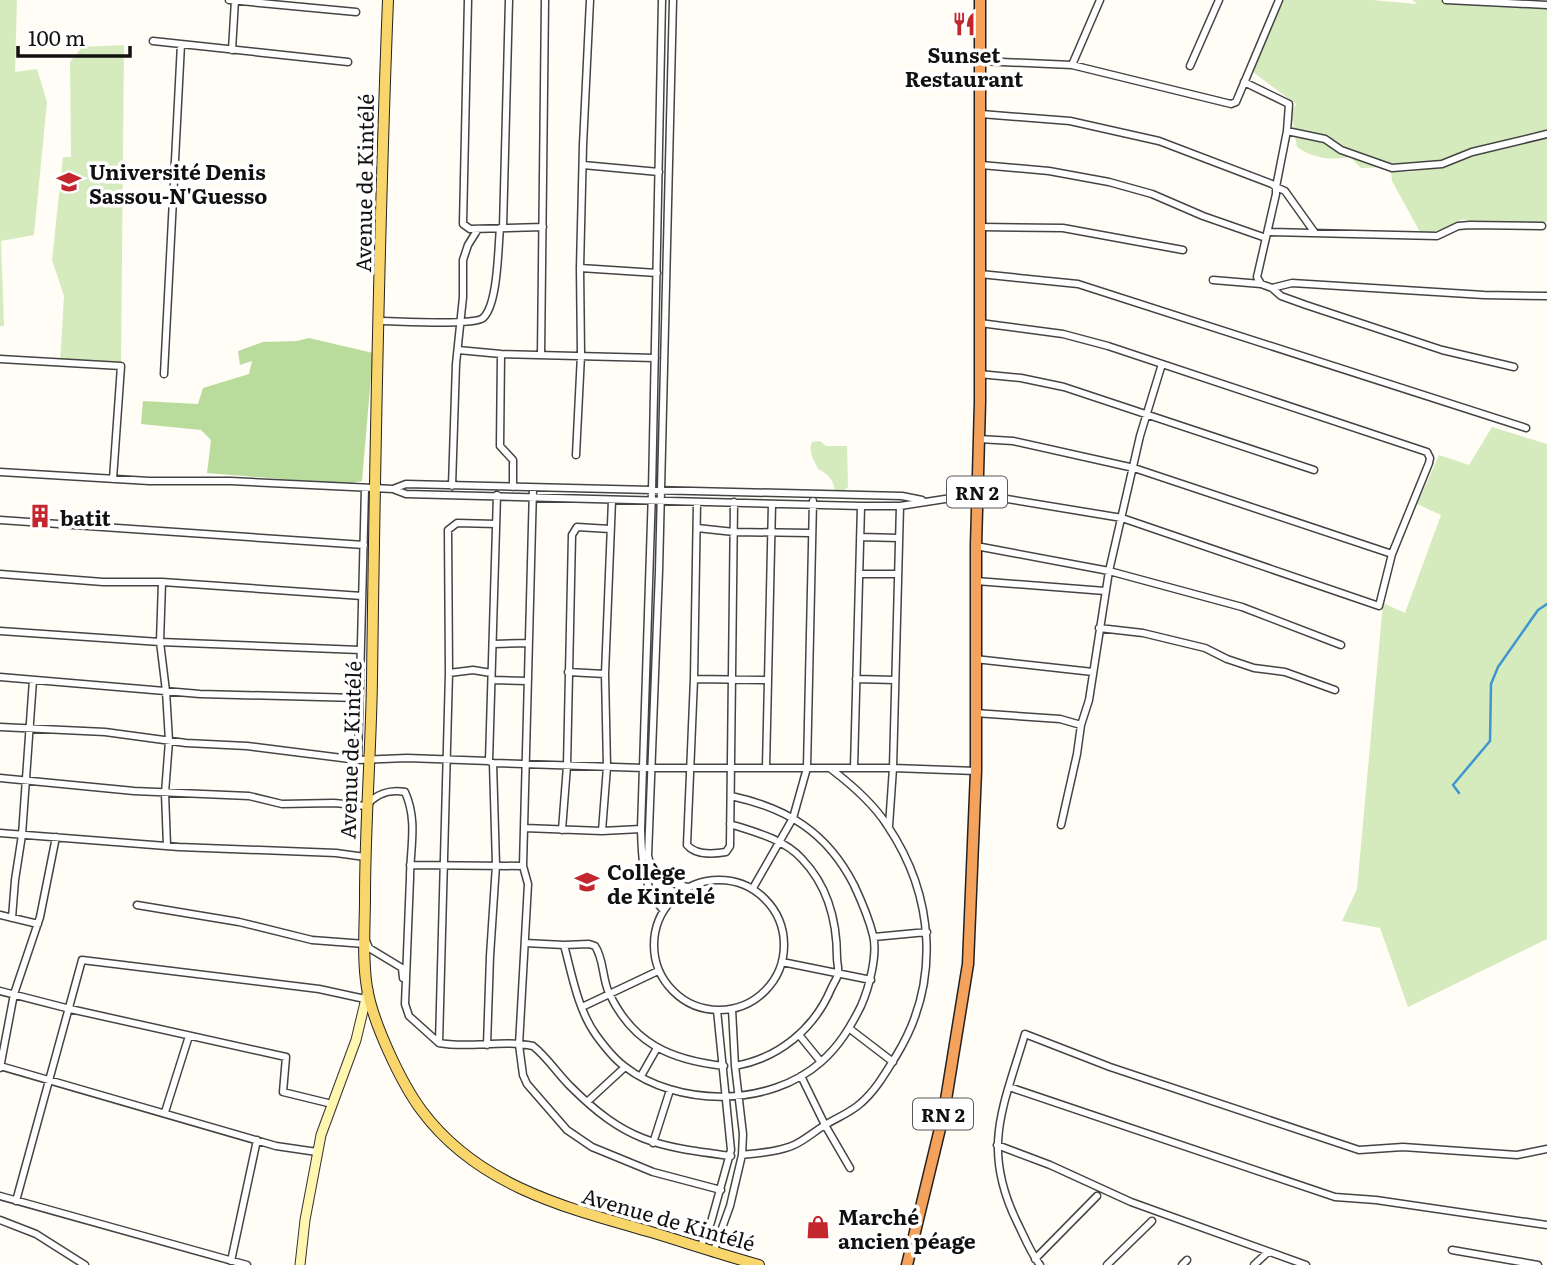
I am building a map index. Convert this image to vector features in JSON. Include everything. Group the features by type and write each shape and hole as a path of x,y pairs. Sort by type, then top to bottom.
{"highway":[{"name":"RN 2","path":"907,1265 944,1112 968,964 976,771 980,0"},
{"name":"RN 2","path":"901,1265 913,1243"}],"main road":[{"name":"Avenue de Kintélé","path":"388,0 380,321 369,488 364,760 366,994 413,1098 435,1127 463,1152 526,1193 569,1209 759,1265"}],"street":[{"path":"229,0 356,12"},
{"path":"232,50 235,0"},
{"path":"468,0 463,224 470,229 543,227"},
{"path":"380,321 476,321 484,318 490,307 501,228 509,0"},
{"path":"541,355 545,0"},
{"path":"576,455 590,0"},
{"path":"662,0 647,768 648,856 650,868 660,879 688,887"},
{"path":"663,910 652,898 647,886 642,865 641,829 647,768 661,502 673,0"},
{"path":"1072,65 1100,0"},
{"path":"1190,66 1219,0"},
{"path":"980,61 1072,65 1231,104 1236,102 1279,0"},
{"path":"1446,0 1547,5"},
{"path":"153,41 348,62"},
{"path":"164,374 181,44"},
{"path":"1244,82 1289,104 1287,131 1257,277 1261,284"},
{"path":"981,114 1070,121 1159,141 1285,191 1315,233"},
{"path":"1287,131 1325,139 1341,149 1392,168 1441,164 1472,152 1547,134"},
{"path":"583,165 659,172"},
{"path":"981,166 1049,171 1109,182 1152,194 1203,216 1267,235 1315,233 1437,236 1458,226 1542,226"},
{"path":"980,227 1063,228 1183,250"},
{"path":"452,486 463,260 478,229"},
{"path":"580,268 657,273"},
{"path":"980,274 1078,284 1526,428"},
{"path":"1213,280 1261,284 1272,288 1281,296 1417,342 1514,367"},
{"path":"1272,288 1292,283 1485,295 1547,296"},
{"path":"0,472 113,479 231,481 393,489 406,494 661,502 900,506 977,494 1122,518 1378,606 1392,554 1429,463 1427,452 1063,334 980,323"},
{"path":"458,350 501,354 655,358"},
{"path":"501,354 500,446 513,460 513,487"},
{"path":"0,359 121,366 113,479"},
{"path":"1061,825 1081,725 1089,700 1109,571 1146,416 1162,364"},
{"path":"979,374 1021,378 1064,387 1314,470"},
{"path":"979,439 1013,441 1133,468 1392,554"},
{"path":"393,489 406,484 902,496 928,500"},
{"path":"364,760 358,698 369,488"},
{"path":"533,488 523,866 528,884 519,1045 523,1075 527,1084 567,1130 592,1147 653,1172 721,1190"},
{"path":"488,1045 496,865 491,762 491,677 497,495"},
{"path":"753,888 793,818 807,768 810,533 814,495"},
{"path":"602,831 607,767 606,674 612,500"},
{"path":"697,502 694,680 687,845 690,849 714,854 726,852 730,846 734,502"},
{"path":"766,768 772,504"},
{"path":"855,768 861,506"},
{"path":"889,827 900,506"},
{"path":"0,520 364,545"},
{"path":"439,1042 449,673 448,530 457,523 496,524"},
{"path":"562,830 567,766 572,535 578,527 610,529"},
{"path":"697,528 734,532 810,533"},
{"path":"860,537 899,538"},
{"path":"976,546 1109,571 1242,607 1341,645"},
{"path":"0,574 362,596"},
{"path":"859,574 898,575"},
{"path":"976,581 1105,591"},
{"path":"162,582 160,642 169,741 165,793 167,846"},
{"path":"1099,628 1143,633 1205,648 1254,668 1286,672 1335,690"},
{"path":"0,631 160,642 360,650"},
{"path":"494,644 528,643"},
{"path":"975,659 1093,672"},
{"path":"449,673 473,670 491,677 527,681"},
{"path":"568,673 606,674"},
{"path":"0,677 166,691 358,698"},
{"path":"856,679 895,680"},
{"path":"12,918 22,835 33,680"},
{"path":"694,680 768,680"},
{"path":"975,713 1059,719 1081,725"},
{"path":"0,727 105,732 364,760 407,758 647,768 893,768 976,771"},
{"path":"742,1155 771,1152 795,1145 860,1104 893,1062 909,1032 921,1000 927,971 927,932 914,878 889,827 866,799 831,769"},
{"path":"0,778 165,793 249,796 282,804 334,803 366,806 373,797 395,790 405,792 413,816 414,830 410,865 405,1004"},
{"path":"564,946 582,1007 594,1032 625,1067 670,1090 739,1097 776,1088 801,1076 821,1062 849,1029 871,980 874,937 845,867 816,834 779,810 731,796"},
{"path":"730,824 779,842 800,857 818,878 823,889 833,916 838,946 838,973 827,1000 812,1023 800,1036 778,1050 750,1063 735,1066"},
{"path":"524,828 602,831 641,829"},
{"path":"0,833 167,846 365,856"},
{"path":"56,837 38,924 14,994 0,1067 257,1140 317,1152"},
{"path":"410,865 523,866"},
{"path":"709,880 732,880 753,888 769,902 780,920 784,941 782,962 775,978 764,992 749,1003 732,1009 698,1007 681,999 658,971 653,952 654,933 663,910 677,894 709,880"},
{"path":"137,905 239,922 312,940 364,940 369,948 402,968 405,1004 410,1016 439,1042 456,1046 533,1046 587,1102 615,1126 653,1143 731,1156"},
{"path":"0,915 38,924"},
{"path":"874,937 927,932"},
{"path":"525,943 564,946 589,944 597,947 609,993 627,1022 643,1039 692,1063 724,1066"},
{"path":"16,1201 82,960 366,994 356,1040 317,1152 300,1265"},
{"path":"782,962 871,980"},
{"path":"582,1007 658,971"},
{"path":"0,991 286,1057 283,1092 332,1104"},
{"path":"713,1253 730,1206 742,1155 743,1134 732,1009"},
{"path":"700,1248 731,1156 717,1010"},
{"path":"849,1029 893,1062"},
{"path":"1097,1196 1038,1262 1007,1202 998,1169 997,1145 1002,1108 1025,1034 1110,1067 1359,1150 1403,1147 1517,1154 1547,1149"},
{"path":"165,1112 190,1036"},
{"path":"800,1036 821,1062"},
{"path":"641,1076 657,1048"},
{"path":"587,1102 625,1067"},
{"path":"801,1076 850,1168"},
{"path":"1009,1087 1335,1197 1376,1200 1547,1225"},
{"path":"653,1143 670,1090"},
{"path":"231,1261 257,1140"},
{"path":"997,1145 1050,1165 1131,1202 1306,1265"},
{"path":"0,1196 247,1265"},
{"path":"0,1220 36,1234 85,1265"},
{"path":"1107,1265 1152,1221"},
{"path":"1452,1251 1538,1265"},
{"path":"1254,1265 1268,1252"}],"green space":[{"path":"0,0 17,0 15,72 37,69 47,102 34,235 1,241 4,326 0,326"},
{"path":"1281,0 1372,0 1417,4 1412,0 1547,0 1547,133 1436,165 1361,168 1350,157 1322,158 1303,151 1297,147 1291,113 1296,104 1253,72"},
{"path":"124,45 121,366 60,363 64,296 52,260 63,157 71,157 70,62 82,47"},
{"path":"1547,136 1547,222 1477,223 1462,219 1442,230 1420,232 1392,181 1391,172 1441,167 1470,155"},
{"path":"309,338 373,353 362,481 344,484 207,473 211,440 201,430 141,424 143,401 198,404 203,388 249,374 252,361 240,365 238,351 263,342"},
{"path":"1492,427 1547,444 1547,939 1408,1007 1380,928 1342,921 1357,889 1383,603 1405,613 1441,515 1417,504 1439,455 1469,465"},
{"path":"820,441 826,446 847,446 848,487 840,495 835,492 830,478 818,469 812,456 812,442"}],"waterway":[{"path":"1459,793 1453,785 1490,741 1491,684 1498,667 1538,610 1547,604"}],"place":[{"name":"Sunset Restaurant","path":"964,24"},
{"name":"Université Denis Sassou-N'Guesso","path":"69,182"},
{"name":"batit","path":"40,516"},
{"name":"Collège de Kintelé","path":"587,882"},
{"name":"Marché ancien péage","path":"818,1227"}]}
